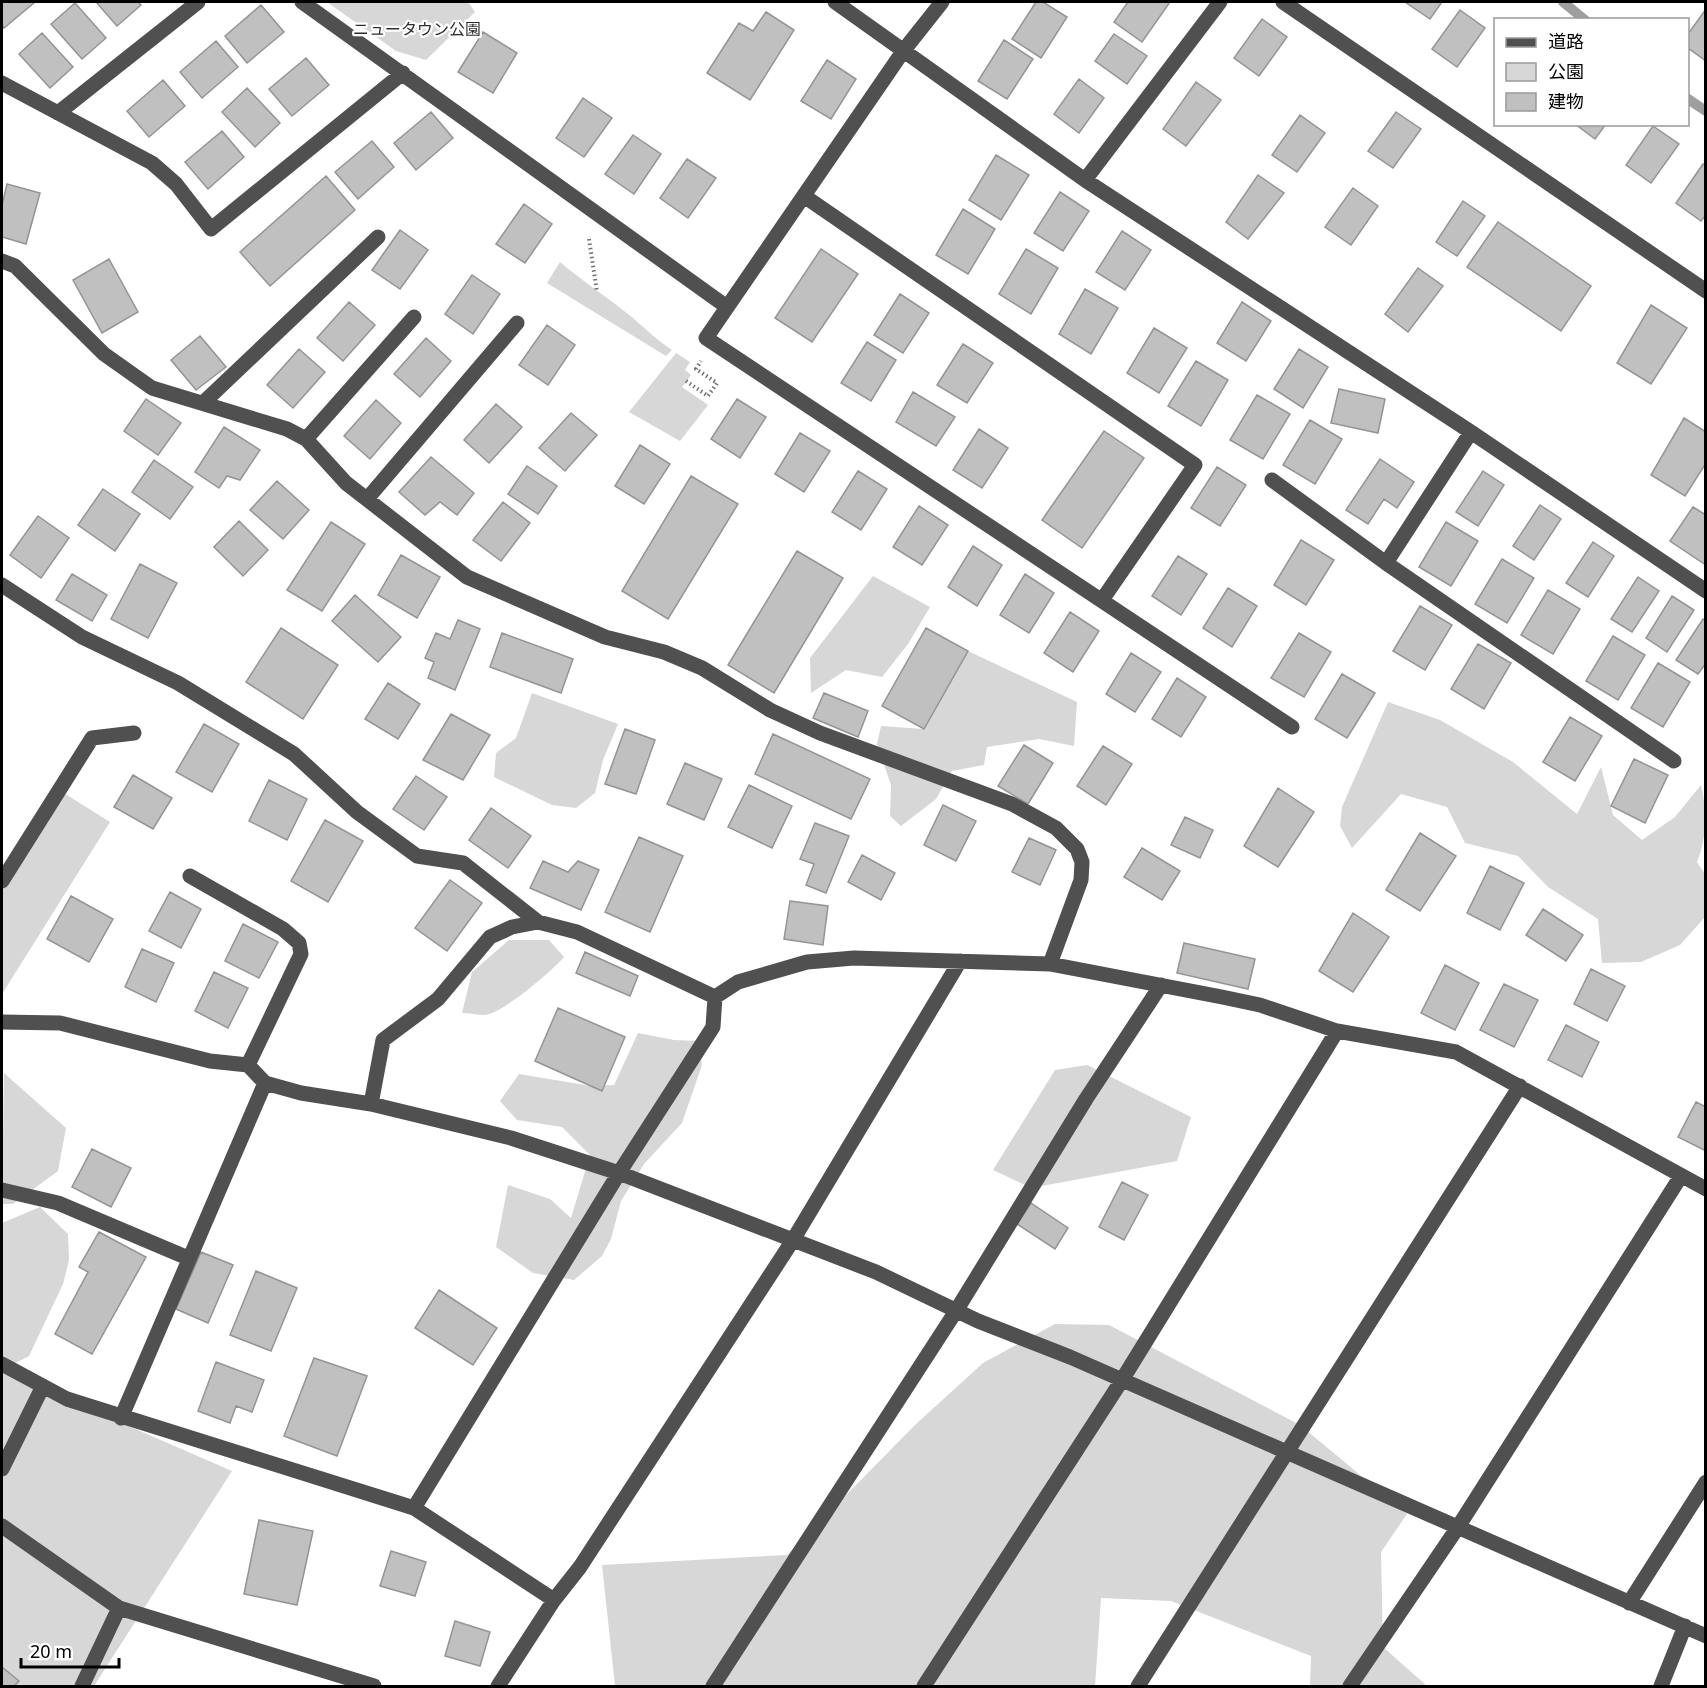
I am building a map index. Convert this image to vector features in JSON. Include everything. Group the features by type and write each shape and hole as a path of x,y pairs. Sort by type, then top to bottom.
{"street":[{"path":"58,113 198,2"},
{"path":"302,2 727,307"},
{"path":"835,2 1085,180 1471,432 1706,591"},
{"path":"942,2 904,51 706,338 1292,727"},
{"path":"1085,180 1220,2"},
{"path":"1283,2 1706,291"},
{"path":"2,82 152,163 176,184 211,229 403,73"},
{"path":"804,196 1195,465 1102,600"},
{"path":"203,403 378,237"},
{"path":"2,261 15,266 114,361 152,388 287,429 306,439 346,483 467,577 604,637 664,652 702,668 770,710 820,733 1012,804 1056,828 1077,849 1082,862 1081,880 1050,964"},
{"path":"306,439 414,317"},
{"path":"367,499 517,322"},
{"path":"1386,563 1471,432"},
{"path":"1272,480 1386,563 1674,761"},
{"path":"2,585 81,637 178,683 294,754 357,812 417,856 463,863 538,922 598,941 715,997"},
{"path":"2,881 92,738 134,733"},
{"path":"190,876 283,929 299,943 301,954 248,1065"},
{"path":"371,1104 383,1040 438,999 490,937 512,927 538,922"},
{"path":"715,997 738,982 807,962 854,958 1050,964 1161,985 1260,1005 1337,1031 1456,1052 1706,1189"},
{"path":"498,1686 554,1600 580,1567 793,1240 960,961"},
{"path":"713,1686 956,1311 1086,1099 1161,985"},
{"path":"414,1508 619,1173 713,1027 715,997"},
{"path":"2,1022 60,1023 210,1061 248,1065 265,1083 301,1093 371,1104 511,1138 619,1173 876,1272 956,1311 1122,1380 1706,1636"},
{"path":"924,1686 1122,1380 1337,1031"},
{"path":"122,1418 188,1258 265,1083"},
{"path":"1138,1686 1520,1086"},
{"path":"1350,1686 1458,1527 1681,1176"},
{"path":"2,1190 58,1203 188,1258"},
{"path":"2,1364 67,1399 414,1508 554,1600"},
{"path":"2,1469 43,1386"},
{"path":"1629,1603 1706,1482"},
{"path":"2,1526 119,1608 374,1686"},
{"path":"82,1686 119,1608"},
{"path":"1660,1686 1685,1626"}],"path":[{"path":"590,208 588,235 597,292"},
{"path":"686,381 708,396 717,383 696,369 704,357"}],"green space":[{"name":"ニュータウン公園","path":"327,2 468,2 475,12 426,60 396,51"},
{"path":"560,262 672,350 666,356 547,283"},
{"path":"676,353 690,362 685,370 691,375 682,387 708,405 680,441 629,412"},
{"path":"873,576 930,607 908,644 882,677 846,670 811,693 810,658"},
{"path":"968,651 1077,702 1074,746 1039,739 987,747 984,765 952,771 936,799 901,826 890,816 891,785 877,744 881,726 924,729"},
{"path":"532,693 618,724 603,760 595,793 576,808 552,805 494,777 496,753 516,738"},
{"path":"1388,702 1440,720 1513,762 1577,814 1601,767 1613,815 1642,840 1675,817 1701,785 1705,824 1703,843 1697,862 1705,874 1705,917 1680,945 1641,962 1602,963 1598,919 1548,887 1518,856 1465,843 1447,807 1401,794 1352,848 1340,826 1342,807"},
{"path":"59,790 110,822 2,994 2,887"},
{"path":"509,940 549,940 564,957 538,981 493,1013 485,1015 462,1013 472,972"},
{"path":"638,1033 674,1040 699,1041 702,1065 682,1123 644,1164 621,1201 611,1239 602,1256 574,1280 533,1273 496,1247 508,1185 550,1199 571,1218 590,1155 562,1127 517,1120 500,1101 519,1074 591,1086 614,1085"},
{"path":"1087,1065 1191,1117 1177,1161 1031,1188 993,1170 1055,1070"},
{"path":"4,1073 66,1128 58,1171 13,1204 2,1204"},
{"path":"40,1207 68,1234 69,1260 63,1284 29,1356 8,1367 2,1361 2,1223"},
{"path":"1055,1324 1109,1325 1300,1425 1407,1514 1381,1552 1383,1647 1427,1686 1310,1686 1311,1656 1171,1601 1101,1598 1095,1686 615,1686 602,1565 787,1555 915,1425 983,1363"},
{"path":"2,1371 232,1471 94,1686 2,1686"}],"building":[{"path":"2,2 35,2 4,28"},
{"path":"96,2 138,2 141,5 117,26"},
{"path":"1036,2 1043,2 1067,17 1041,58 1012,39"},
{"path":"1128,2 1170,2 1142,42 1114,22"},
{"path":"1405,2 1442,2 1430,19"},
{"path":"75,3 106,38 82,59 51,24"},
{"path":"261,5 284,32 247,63 225,36"},
{"path":"1706,9 1706,61 1689,49 1689,33"},
{"path":"1460,10 1485,28 1457,67 1432,49"},
{"path":"766,12 794,30 750,100 707,73 739,23 753,31"},
{"path":"1262,19 1287,37 1259,76 1234,58"},
{"path":"483,32 517,53 493,93 458,72"},
{"path":"42,33 73,67 50,88 19,54"},
{"path":"1114,34 1147,56 1127,84 1095,61"},
{"path":"1004,40 1033,59 1007,99 978,81"},
{"path":"216,41 238,67 202,98 180,72"},
{"path":"306,58 329,85 292,116 269,89"},
{"path":"827,60 856,79 831,119 801,101"},
{"path":"1079,79 1104,98 1079,133 1054,114"},
{"path":"163,80 185,106 149,137 127,111"},
{"path":"1196,82 1221,100 1186,146 1163,129"},
{"path":"247,88 280,123 255,147 222,112"},
{"path":"583,98 612,118 584,157 556,138"},
{"path":"431,112 453,138 416,170 394,143"},
{"path":"1396,112 1421,129 1393,168 1368,151"},
{"path":"1300,115 1325,133 1297,172 1272,155"},
{"path":"1578,126 1605,126 1595,139"},
{"path":"1653,126 1679,144 1651,183 1626,165"},
{"path":"222,131 244,157 208,189 185,162"},
{"path":"633,135 661,154 634,194 605,174"},
{"path":"372,141 394,167 358,199 335,172"},
{"path":"996,155 1029,175 1001,220 969,200"},
{"path":"687,159 716,178 688,218 660,198"},
{"path":"1703,164 1706,165 1706,215 1701,221 1676,203"},
{"path":"1258,175 1284,193 1248,239 1226,222"},
{"path":"326,176 355,210 270,286 240,252"},
{"path":"7,184 40,193 26,244 2,237 2,205"},
{"path":"1353,188 1378,206 1351,245 1325,227"},
{"path":"1060,192 1089,211 1063,251 1034,233"},
{"path":"1463,201 1485,216 1457,256 1436,242"},
{"path":"524,204 552,224 525,263 496,244"},
{"path":"963,209 995,229 968,274 936,255"},
{"path":"1498,222 1591,286 1561,331 1467,267"},
{"path":"400,230 428,250 400,289 372,270"},
{"path":"1122,231 1151,250 1125,290 1096,272"},
{"path":"821,249 858,274 812,342 775,318"},
{"path":"1026,249 1058,268 1031,314 999,294"},
{"path":"109,259 138,312 102,333 73,280"},
{"path":"1418,268 1443,286 1408,332 1385,314"},
{"path":"472,275 500,294 473,334 445,314"},
{"path":"1085,289 1118,308 1091,354 1059,334"},
{"path":"900,294 929,313 903,353 874,335"},
{"path":"349,302 375,325 343,361 317,338"},
{"path":"1242,302 1271,321 1246,361 1217,343"},
{"path":"1651,305 1687,328 1651,384 1617,363"},
{"path":"547,325 575,345 548,385 519,365"},
{"path":"1154,328 1187,348 1159,393 1127,373"},
{"path":"200,336 226,367 196,390 171,360"},
{"path":"426,338 451,361 420,397 394,374"},
{"path":"867,342 896,360 871,401 841,383"},
{"path":"963,344 993,363 967,403 937,385"},
{"path":"299,349 325,372 293,408 267,385"},
{"path":"1299,349 1328,367 1303,408 1274,389"},
{"path":"1196,361 1228,380 1201,426 1168,406"},
{"path":"1339,389 1385,399 1378,433 1331,423"},
{"path":"913,392 955,417 936,446 896,422"},
{"path":"1257,395 1290,414 1263,459 1230,440"},
{"path":"146,399 181,423 158,455 124,431"},
{"path":"737,399 766,417 740,458 711,439"},
{"path":"376,400 401,423 370,459 344,436"},
{"path":"496,404 522,427 489,463 464,440"},
{"path":"571,413 597,435 565,471 539,448"},
{"path":"1684,418 1706,432 1706,463 1685,496 1651,475"},
{"path":"1310,420 1342,439 1315,484 1283,465"},
{"path":"224,427 260,450 240,480 227,476 219,488 195,472"},
{"path":"979,429 1008,448 982,488 953,470"},
{"path":"1104,431 1144,458 1082,548 1042,520"},
{"path":"800,433 830,451 804,492 775,474"},
{"path":"640,445 670,464 644,504 615,486"},
{"path":"431,457 474,493 457,515 440,502 425,515 399,492"},
{"path":"1380,459 1414,482 1397,508 1384,499 1368,524 1346,510"},
{"path":"154,460 193,487 170,519 132,492"},
{"path":"527,466 557,486 538,514 508,494"},
{"path":"1217,467 1246,485 1220,526 1191,508"},
{"path":"858,471 887,489 861,530 832,512"},
{"path":"1483,471 1504,485 1478,526 1456,512"},
{"path":"691,476 738,504 668,619 622,591"},
{"path":"277,481 309,510 283,539 250,510"},
{"path":"103,489 140,514 115,551 78,525"},
{"path":"503,502 530,523 501,561 473,540"},
{"path":"1540,505 1561,519 1534,560 1513,546"},
{"path":"919,506 948,525 922,565 893,547"},
{"path":"1693,507 1706,515 1706,565 1670,541"},
{"path":"38,516 69,538 41,578 10,555"},
{"path":"239,521 268,550 243,576 214,547"},
{"path":"331,522 365,544 322,611 287,590"},
{"path":"1446,522 1478,541 1451,586 1419,567"},
{"path":"1301,540 1334,560 1306,605 1274,585"},
{"path":"1593,542 1614,556 1588,597 1566,583"},
{"path":"973,546 1002,565 977,606 948,587"},
{"path":"797,551 843,578 774,693 728,665"},
{"path":"401,555 440,577 417,618 378,595"},
{"path":"1178,556 1207,574 1181,615 1152,596"},
{"path":"1502,559 1534,578 1507,623 1475,604"},
{"path":"140,564 177,583 148,638 111,619"},
{"path":"72,574 107,595 92,621 56,600"},
{"path":"1025,574 1054,593 1029,633 1000,615"},
{"path":"1638,577 1659,591 1632,632 1611,619"},
{"path":"1228,588 1257,606 1232,647 1203,628"},
{"path":"1548,590 1580,609 1553,654 1521,635"},
{"path":"355,595 401,637 378,662 332,621"},
{"path":"1672,596 1694,610 1667,652 1646,638"},
{"path":"1420,606 1452,625 1425,670 1393,651"},
{"path":"1070,612 1099,631 1073,672 1044,653"},
{"path":"1703,619 1706,621 1706,663 1698,674 1676,660"},
{"path":"458,620 480,629 455,690 428,678 434,662 425,658 436,633 450,639"},
{"path":"281,628 338,665 303,719 246,682"},
{"path":"926,628 968,651 924,729 882,706"},
{"path":"502,633 573,659 561,693 490,667"},
{"path":"1299,633 1331,652 1304,697 1271,678"},
{"path":"1613,636 1645,655 1618,700 1586,681"},
{"path":"1478,644 1511,663 1484,709 1451,689"},
{"path":"1131,653 1161,672 1135,712 1106,694"},
{"path":"1658,663 1690,682 1663,727 1631,708"},
{"path":"1342,674 1375,693 1347,738 1315,719"},
{"path":"1177,678 1206,697 1181,737 1152,719"},
{"path":"388,683 420,704 398,739 365,719"},
{"path":"824,693 868,711 858,737 813,718"},
{"path":"451,714 490,735 463,780 423,760"},
{"path":"1570,717 1602,736 1575,781 1543,762"},
{"path":"204,724 239,744 212,792 176,772"},
{"path":"625,729 655,740 636,794 605,784"},
{"path":"773,734 870,779 851,819 755,774"},
{"path":"1024,745 1053,763 1028,804 998,786"},
{"path":"1103,746 1132,764 1106,805 1077,786"},
{"path":"1634,759 1668,775 1645,823 1611,806"},
{"path":"685,763 722,779 704,820 667,804"},
{"path":"133,775 172,798 153,829 114,807"},
{"path":"416,776 447,797 424,830 393,809"},
{"path":"269,780 307,799 287,840 249,821"},
{"path":"749,785 792,806 772,848 728,827"},
{"path":"1278,788 1314,812 1278,867 1244,846"},
{"path":"943,805 976,821 956,861 924,845"},
{"path":"491,808 531,836 508,868 469,840"},
{"path":"1185,817 1213,830 1200,858 1171,845"},
{"path":"325,820 363,841 328,902 291,881"},
{"path":"815,823 849,836 826,893 806,885 814,864 800,859"},
{"path":"1420,833 1456,856 1420,911 1386,890"},
{"path":"639,837 683,856 650,932 605,912"},
{"path":"1029,838 1056,850 1040,885 1012,872"},
{"path":"1142,848 1180,871 1162,900 1124,877"},
{"path":"862,855 895,873 881,900 848,882"},
{"path":"543,861 568,872 578,861 599,870 581,910 530,888"},
{"path":"1490,866 1524,883 1500,930 1467,913"},
{"path":"450,880 482,903 447,951 415,928"},
{"path":"170,892 201,909 181,948 149,931"},
{"path":"71,896 113,919 89,962 47,939"},
{"path":"790,901 828,906 823,945 784,939"},
{"path":"1543,909 1583,935 1566,961 1526,935"},
{"path":"1353,913 1389,937 1353,992 1319,971"},
{"path":"243,924 278,942 259,978 225,961"},
{"path":"1184,943 1255,959 1248,989 1177,973"},
{"path":"142,949 174,963 156,1002 125,987"},
{"path":"585,952 638,976 630,996 576,973"},
{"path":"1445,965 1479,983 1455,1030 1421,1013"},
{"path":"1591,969 1625,986 1607,1021 1574,1004"},
{"path":"214,972 248,988 228,1028 195,1011"},
{"path":"1504,984 1538,1000 1514,1047 1480,1030"},
{"path":"558,1008 625,1037 602,1091 535,1061"},
{"path":"1566,1025 1599,1042 1582,1077 1548,1060"},
{"path":"1696,1102 1706,1107 1706,1151 1678,1137"},
{"path":"92,1149 131,1168 111,1207 72,1187"},
{"path":"1122,1182 1148,1195 1124,1240 1099,1227"},
{"path":"1031,1203 1068,1228 1055,1249 1017,1224"},
{"path":"99,1232 146,1257 92,1354 55,1334 88,1272 79,1267"},
{"path":"201,1252 233,1265 208,1323 176,1309"},
{"path":"256,1271 297,1288 271,1351 230,1335"},
{"path":"439,1290 497,1328 473,1365 415,1328"},
{"path":"314,1358 367,1376 337,1456 284,1436"},
{"path":"216,1362 264,1380 252,1412 236,1406 230,1423 198,1411"},
{"path":"259,1520 313,1531 297,1605 244,1594"},
{"path":"391,1551 426,1562 415,1596 380,1586"},
{"path":"455,1621 490,1632 480,1666 445,1656"},
{"path":"2,1667 19,1681 14,1686 2,1686"}],"waterway":[{"path":"1563,2 1583,18"},
{"path":"1689,100 1706,111"}]}
